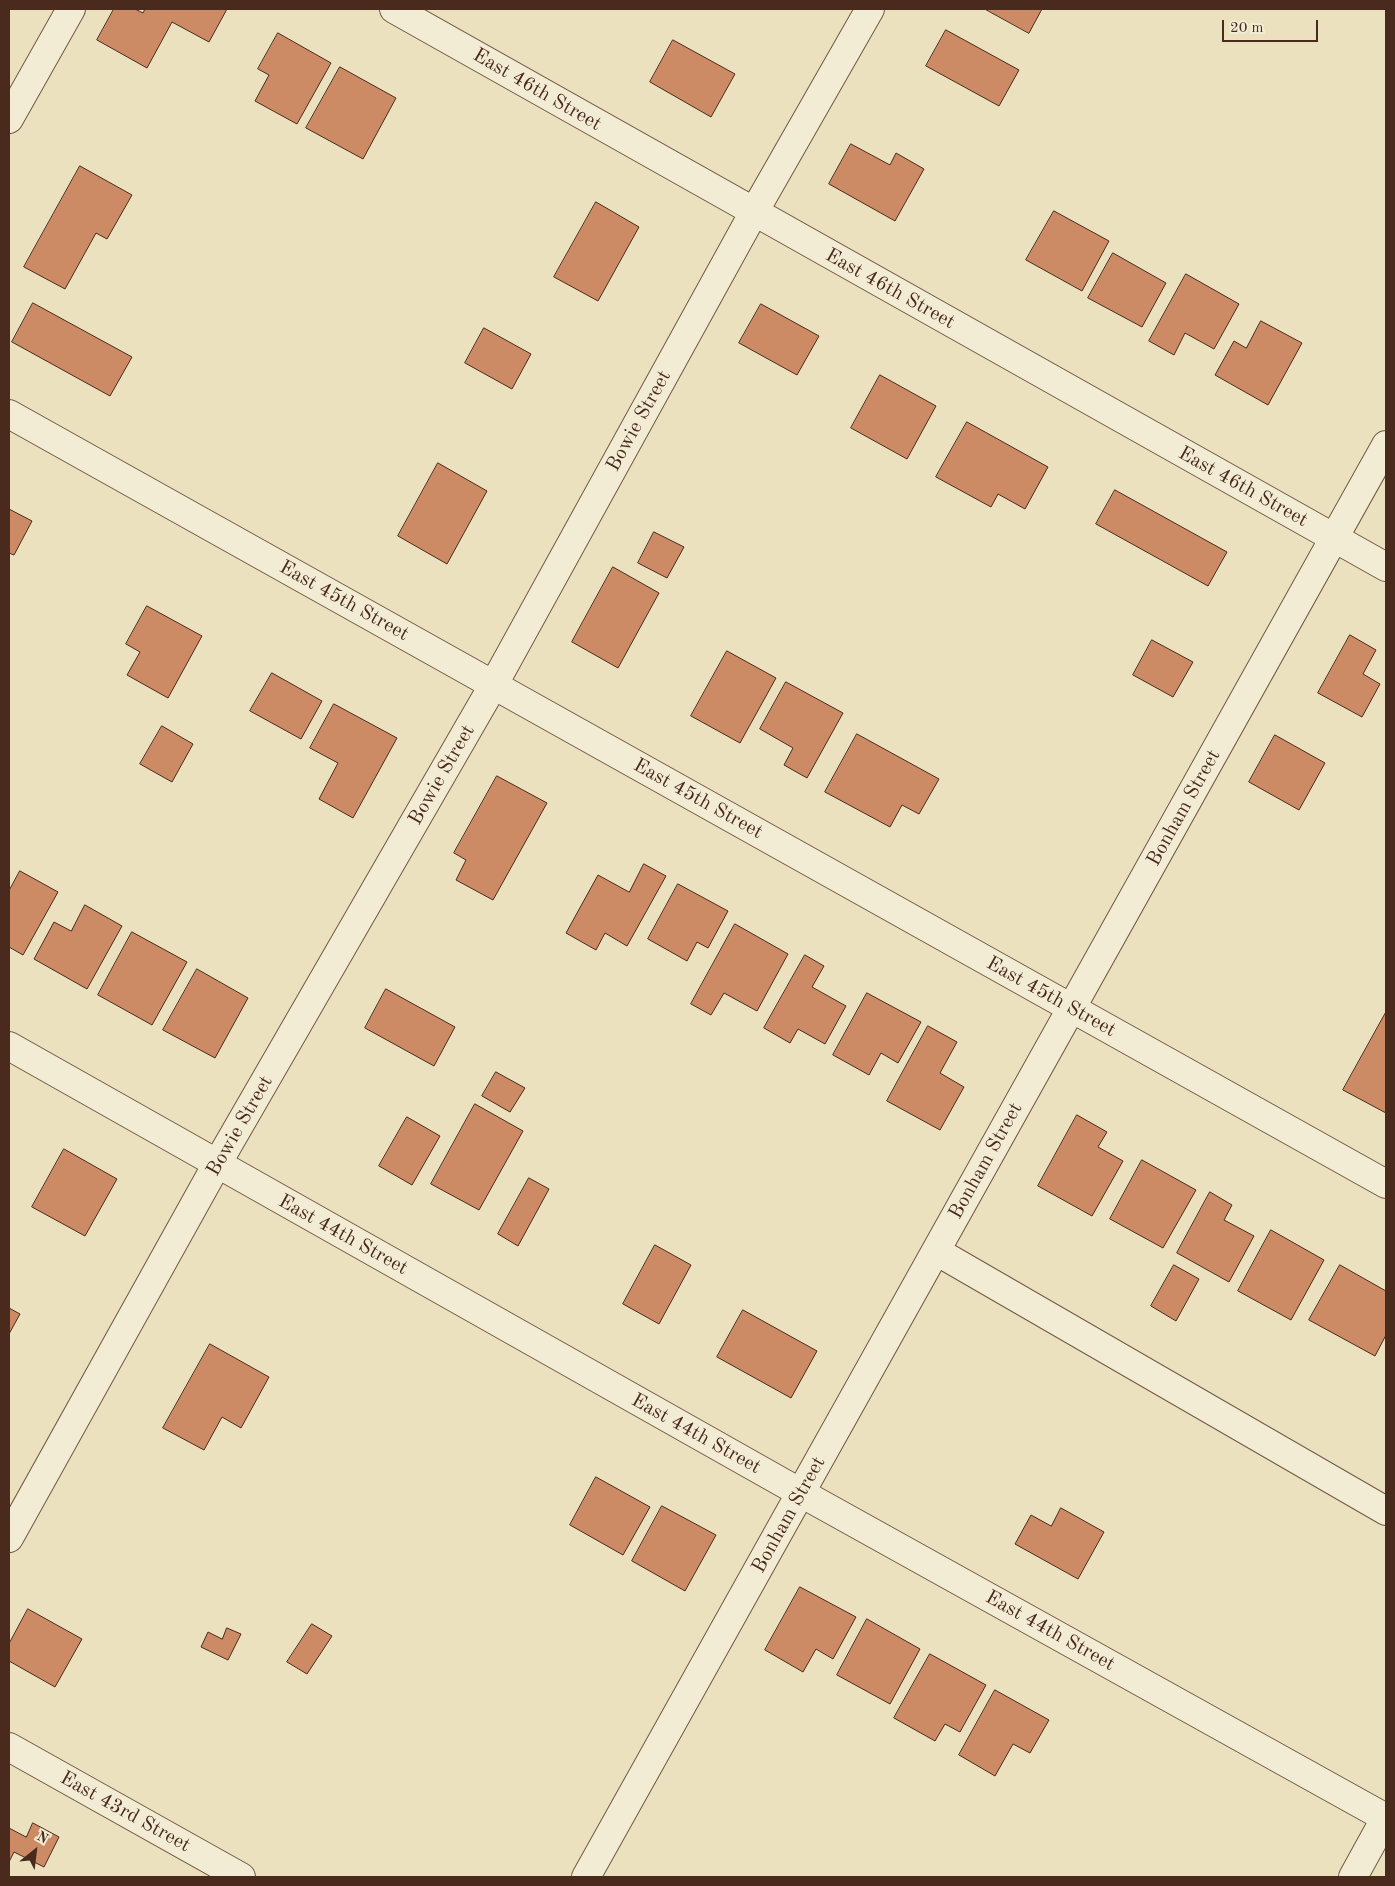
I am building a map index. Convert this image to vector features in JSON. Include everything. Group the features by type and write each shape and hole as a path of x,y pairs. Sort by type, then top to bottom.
{"street":[{"path":"9,118 71,9"},
{"name":"East 46th Street","path":"394,9 1386,567"},
{"name":"Bowie Street","path":"9,1538 217,1164 494,684 754,212 870,9"},
{"name":"East 45th Street","path":"9,414 1386,1184"},
{"name":"Bonham Street","path":"586,1877 1386,446"},
{"name":"East 44th Street","path":"9,1046 801,1493 1386,1817"},
{"path":"936,1251 1386,1511"},
{"name":"East 43rd Street","path":"9,1747 241,1877"},
{"path":"1353,1877 1386,1817"}],"building":[{"path":"114,9 135,9 143,13 145,9 227,9 209,42 172,22 147,68 97,40"},
{"path":"985,9 1042,9 1029,33"},
{"path":"946,30 1019,70 999,106 926,66"},
{"path":"278,33 331,63 297,124 255,101 269,75 258,69"},
{"path":"673,40 735,74 711,117 650,82"},
{"path":"340,67 396,98 363,159 306,128"},
{"path":"851,144 890,165 896,153 924,169 895,221 829,184"},
{"path":"80,166 132,195 107,239 96,233 65,289 24,267"},
{"path":"596,202 639,227 598,301 554,277"},
{"path":"1054,211 1109,241 1082,291 1026,260"},
{"path":"1113,253 1166,283 1142,327 1088,298"},
{"path":"1186,274 1239,304 1214,349 1185,333 1174,355 1149,341"},
{"path":"33,303 132,357 110,396 12,342"},
{"path":"761,304 819,336 797,375 739,343"},
{"path":"1261,321 1302,343 1268,405 1215,375 1234,341 1246,348"},
{"path":"484,328 531,354 512,389 465,363"},
{"path":"880,375 936,406 907,459 851,428"},
{"path":"967,422 1048,467 1025,509 998,494 991,507 936,477"},
{"path":"438,463 487,491 447,564 398,536"},
{"path":"1115,490 1227,552 1208,586 1096,524"},
{"path":"9,509 32,521 14,555 9,553"},
{"path":"654,532 684,547 667,578 638,563"},
{"path":"613,567 659,593 618,668 572,642"},
{"path":"147,606 202,636 168,698 127,675 140,652 126,644"},
{"path":"1350,635 1376,650 1363,674 1380,684 1362,717 1318,693"},
{"path":"1152,640 1193,662 1173,697 1133,675"},
{"path":"727,651 776,678 740,743 691,716"},
{"path":"272,673 322,701 301,739 250,711"},
{"path":"786,682 843,713 807,778 784,765 793,748 760,729"},
{"path":"334,704 397,738 353,818 319,799 338,763 310,748"},
{"path":"162,726 193,744 172,782 140,764"},
{"path":"857,734 939,779 919,814 902,805 890,827 825,792"},
{"path":"1275,735 1325,763 1299,810 1249,782"},
{"path":"497,776 547,803 493,900 456,880 466,860 454,853"},
{"path":"644,864 666,876 627,946 605,933 596,950 566,933 598,875 629,892"},
{"path":"20,871 58,892 23,955 9,947 9,891"},
{"path":"678,884 728,911 708,948 697,942 687,961 648,939"},
{"path":"85,905 122,926 87,989 34,959 54,922 71,931"},
{"path":"735,924 788,954 757,1011 724,993 711,1015 691,1004"},
{"path":"132,932 187,962 152,1025 98,995"},
{"path":"805,955 824,966 812,987 846,1006 825,1044 798,1029 790,1043 764,1028"},
{"path":"197,969 248,998 215,1058 163,1030"},
{"path":"386,989 455,1027 434,1066 365,1028"},
{"path":"867,993 921,1022 898,1063 881,1053 869,1075 833,1055"},
{"path":"1386,1012 1386,1113 1343,1090"},
{"path":"928,1026 957,1042 940,1073 964,1087 940,1130 887,1101"},
{"path":"496,1072 525,1088 510,1112 482,1096"},
{"path":"475,1104 523,1131 479,1210 431,1184"},
{"path":"1077,1115 1107,1132 1098,1147 1123,1161 1092,1216 1038,1186"},
{"path":"407,1117 440,1136 412,1185 379,1166"},
{"path":"64,1149 117,1179 85,1236 32,1207"},
{"path":"1142,1160 1196,1190 1163,1248 1110,1219"},
{"path":"529,1178 549,1189 518,1246 498,1234"},
{"path":"1210,1192 1232,1205 1224,1220 1254,1236 1229,1282 1177,1253"},
{"path":"1271,1230 1324,1260 1291,1320 1238,1291"},
{"path":"655,1245 691,1265 659,1324 623,1304"},
{"path":"1174,1265 1199,1279 1176,1321 1151,1306"},
{"path":"1340,1265 1386,1291 1386,1335 1375,1356 1309,1320"},
{"path":"9,1308 20,1314 9,1334"},
{"path":"743,1310 817,1351 791,1398 717,1357"},
{"path":"210,1344 269,1377 241,1428 222,1417 204,1450 163,1428"},
{"path":"596,1477 650,1507 623,1555 570,1525"},
{"path":"662,1506 716,1535 685,1591 632,1561"},
{"path":"1061,1508 1104,1532 1078,1579 1015,1544 1031,1515 1051,1526"},
{"path":"800,1587 856,1617 833,1659 816,1649 803,1672 765,1650"},
{"path":"28,1609 82,1639 55,1687 9,1661 9,1644"},
{"path":"867,1619 920,1649 890,1704 837,1675"},
{"path":"312,1624 332,1636 307,1674 287,1662"},
{"path":"227,1628 241,1634 228,1660 201,1647 208,1632 222,1639"},
{"path":"930,1654 986,1685 960,1732 945,1724 935,1741 894,1718"},
{"path":"995,1690 1049,1720 1030,1753 1013,1744 995,1776 959,1755"},
{"path":"33,1823 59,1837 44,1867 14,1852 9,1862 9,1828 26,1837"}]}
